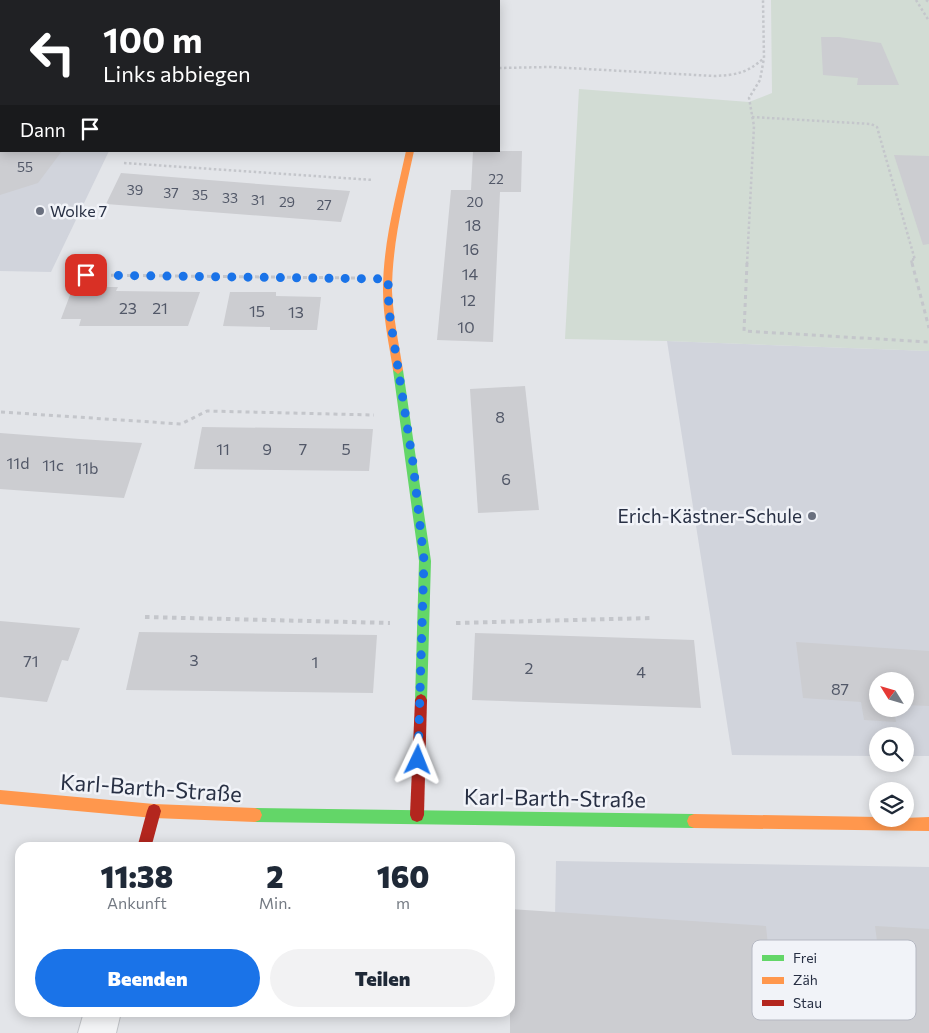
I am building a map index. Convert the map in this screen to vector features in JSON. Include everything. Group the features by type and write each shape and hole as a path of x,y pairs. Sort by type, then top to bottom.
{"street":[{"path":"410,152 396,213 388,279 389,311 419,502 424,560 417,815"},
{"name":"Karl-Barth-Straße","path":"0,797 154,811 261,815 417,815 929,824"},
{"path":"146,842 154,811"},
{"path":"97,1033 102,1017"}],"path":[{"path":"764,0 764,67 760,81 748,98 754,126 744,331 929,342"},
{"path":"916,0 929,21"},
{"path":"500,68 550,67 714,76 731,75 751,69 764,58"},
{"path":"752,116 871,124 877,127 916,260 911,260 929,328"},
{"path":"124,163 404,182"},
{"path":"86,275 388,279"},
{"path":"1,412 181,424 207,410 406,416"},
{"path":"145,617 422,624 652,618"}],"shaded area":[{"path":"771,0 929,0 929,351 565,339 579,89 749,102 772,93"},
{"name":"Wolke 7","path":"0,152 109,152 51,272 0,271"},
{"name":"Erich-Kästner-Schule","path":"667,341 929,351 929,756 914,756 914,727 869,727 869,756 732,755"},
{"path":"556,861 929,867 929,1033 553,1033"}],"building":[{"path":"821,37 839,37 881,43 899,85 857,85 858,78 823,75"},
{"path":"522,151 521,192 500,192 493,342 437,340 451,190 471,190 473,152"},
{"path":"0,152 61,152 38,183 0,195"},
{"path":"894,155 929,156 929,244 923,245"},
{"path":"121,173 350,191 341,222 106,204"},
{"path":"73,287 118,287 116,291 200,292 188,326 79,326 81,319 61,319"},
{"path":"230,292 276,292 276,296 321,297 317,330 270,330 270,327 223,326"},
{"path":"525,386 539,510 478,513 470,389"},
{"path":"202,427 373,429 369,471 194,469"},
{"path":"0,433 142,443 124,498 0,489"},
{"path":"0,621 80,628 68,661 62,660 47,702 0,697"},
{"path":"139,632 377,635 373,693 126,690"},
{"path":"475,633 694,640 701,708 472,700"},
{"path":"796,642 929,651 929,706 914,705 914,672 869,672 869,718 895,718 896,722 864,720 861,702 803,698"},
{"path":"515,909 766,926 767,940 752,940 752,1020 916,1020 916,940 877,940 875,926 929,929 929,1033 510,1033 510,1017 515,1017"}],"traffic: fast":[{"path":"398,370 425,561 421,700"},
{"path":"255,815 694,821"}],"traffic: slow":[{"path":"398,370 389,313 388,279 393,231 410,152"},
{"path":"0,797 154,811 255,815"},
{"path":"694,821 929,824"}],"traffic: jam":[{"path":"417,815 421,700"},
{"path":"146,842 154,811"}],"place":[{"name":"Wolke 7","path":"40,211"},
{"name":"Erich-Kästner-Schule","path":"812,516"}],"route":[{"path":"86,275 388,279 389,311 419,502 424,560 418,760"}]}
